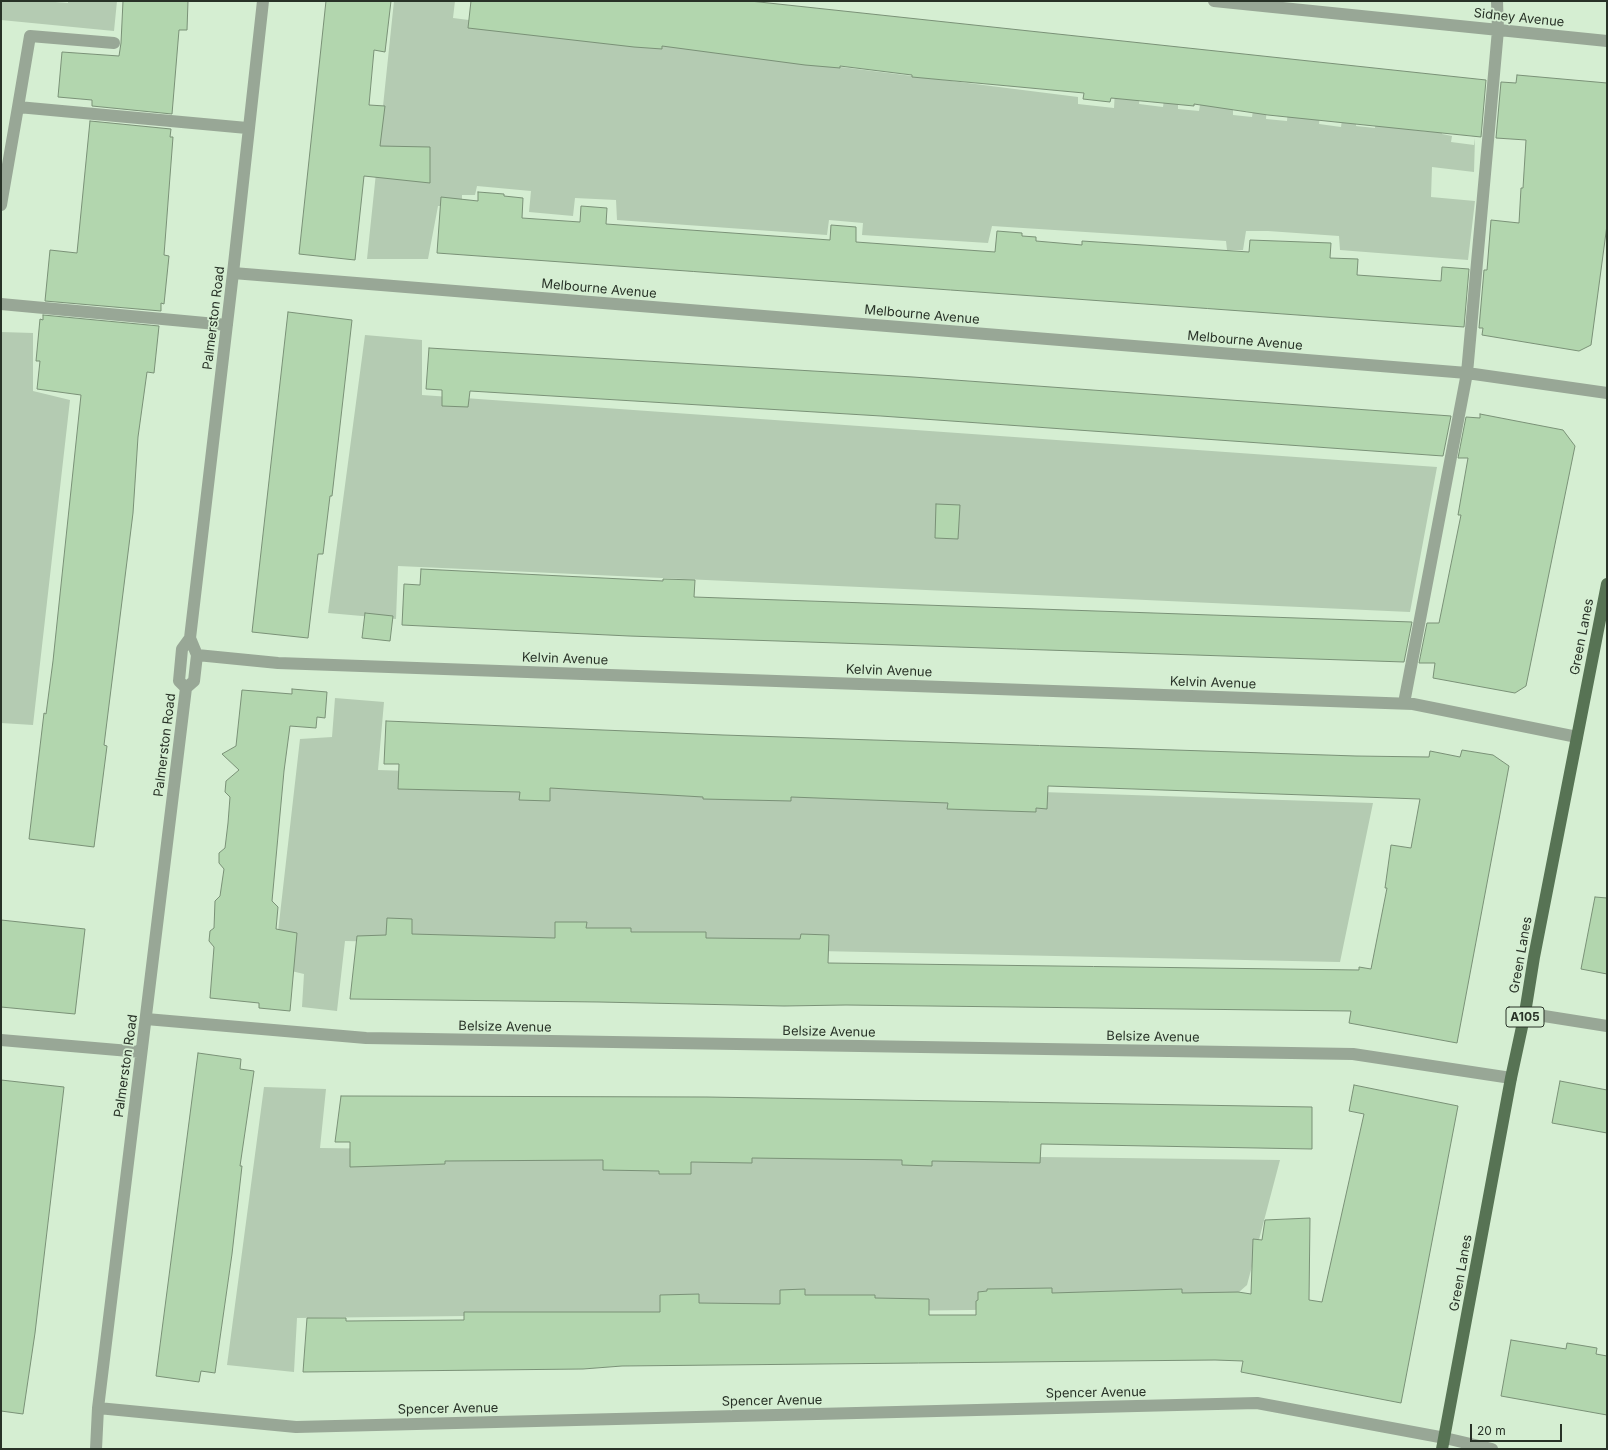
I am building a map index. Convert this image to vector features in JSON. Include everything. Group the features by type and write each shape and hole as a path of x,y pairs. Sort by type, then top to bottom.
{"main road":[{"name":"Green Lanes","path":"1443,1443 1510,1078 1525,1013 1534,957 1576,736 1603,623 1607,584"}],"street":[{"name":"Palmerston Road","path":"96,1449 98,1408 186,688 194,681 197,655 190,638 233,273 247,128 262,1"},
{"name":"Sidney Avenue","path":"1214,1 1607,41"},
{"path":"1404,703 1467,373 1498,30 1497,1"},
{"path":"1,205 30,36 114,43"},
{"path":"18,107 247,128"},
{"name":"Melbourne Avenue","path":"233,273 1467,373 1607,393"},
{"path":"1,304 227,325"},
{"name":"Palmerston Road","path":"186,688 179,681 182,649 190,638"},
{"name":"Kelvin Avenue","path":"197,655 278,663 1404,703 1576,736"},
{"path":"1525,1013 1607,1026"},
{"name":"Belsize Avenue","path":"146,1019 366,1038 1353,1054 1510,1078"},
{"path":"1,1040 141,1052"},
{"name":"Spencer Avenue","path":"98,1408 296,1427 1257,1403 1443,1443 1492,1449"}],"green space":[{"path":"1,1 43,1 68,3 68,1 117,1 114,31 1,20"},
{"path":"394,1 455,1 453,18 1078,97 1078,104 1114,108 1115,90 1140,92 1139,104 1163,107 1165,93 1178,94 1178,109 1199,111 1201,98 1233,101 1233,115 1252,117 1254,103 1267,105 1266,119 1287,121 1288,108 1320,112 1319,124 1341,127 1343,112 1357,113 1356,126 1375,128 1376,114 1415,119 1414,130 1430,132 1431,121 1443,122 1442,134 1452,136 1451,142 1474,145 1475,138 1474,172 1432,167 1431,197 1475,201 1468,260 1340,250 1339,236 1268,231 1246,231 1243,250 1227,250 1226,241 992,226 988,243 862,235 863,223 829,220 827,235 617,220 616,200 575,198 573,216 529,212 531,191 477,186 475,195 462,195 462,206 438,206 428,259 367,259"},
{"path":"1,332 33,333 33,391 70,400 33,725 1,723"},
{"path":"365,335 422,340 422,395 1437,467 1410,612 398,566 396,619 328,613"},
{"path":"335,698 384,702 378,770 1373,803 1340,962 345,941 337,1011 302,1007 304,974 274,967 300,739 332,737"},
{"path":"264,1087 326,1089 320,1148 1280,1160 1247,1285 1222,1307 297,1318 294,1372 227,1365"}],"building":[{"path":"123,1 188,1 187,30 179,30 172,114 92,106 92,100 58,97 62,52 119,56"},
{"path":"326,1 391,1 385,52 374,50 369,105 385,106 380,146 430,147 430,183 364,176 355,260 299,254"},
{"path":"471,1 750,1 1486,80 1481,137 1268,115 1194,104 1194,106 1111,98 1110,102 1083,99 1084,93 912,77 912,75 840,66 840,68 805,65 662,46 662,49 634,47 468,28"},
{"path":"1517,75 1607,83 1607,225 1591,345 1579,351 1482,335 1483,328 1479,328 1484,270 1487,270 1491,220 1519,223 1526,140 1496,138 1501,82 1516,83"},
{"path":"90,121 171,129 170,137 173,137 164,255 169,256 164,304 161,303 161,311 45,301 50,250 77,253"},
{"path":"478,192 504,194 504,196 523,198 522,218 580,222 581,206 607,208 606,224 830,240 831,225 856,227 856,242 995,252 997,231 1022,233 1022,236 1036,237 1036,241 1082,245 1082,241 1249,252 1250,240 1331,243 1330,258 1358,259 1357,275 1441,281 1442,267 1469,269 1464,327 437,253 441,197 478,201"},
{"path":"288,312 352,320 332,496 330,496 323,554 318,554 308,638 252,632"},
{"path":"43,315 159,326 154,373 147,372 138,437 133,513 104,745 107,746 94,847 29,839 44,713 46,714 53,661 81,395 37,389 40,361 36,361 40,319 43,320"},
{"path":"429,348 913,377 1451,416 1443,456 881,416 470,391 468,407 442,406 442,390 426,389"},
{"path":"1480,414 1563,430 1575,446 1526,686 1515,693 1433,678 1435,663 1419,663 1427,623 1439,623 1461,515 1458,515 1468,458 1458,458 1466,417 1480,418"},
{"path":"936,504 960,505 958,539 935,538"},
{"path":"421,569 663,581 663,579 695,580 694,597 1412,622 1404,662 629,636 402,625 404,584 420,585"},
{"path":"365,613 393,616 390,641 362,638"},
{"path":"292,689 327,692 325,718 317,717 316,728 290,726 284,771 272,901 278,907 276,929 297,933 290,1011 259,1008 259,1003 210,998 214,947 209,941 210,931 214,928 215,901 220,896 224,869 219,863 219,853 225,848 228,823 230,797 225,792 226,781 239,770 222,754 236,746 242,690 292,694"},
{"path":"386,721 723,735 1356,756 1429,757 1430,751 1460,757 1462,750 1493,755 1509,766 1457,1043 1349,1023 1351,1011 846,1005 784,1006 350,999 357,936 386,935 387,918 412,919 412,934 555,938 555,922 587,922 586,928 631,928 631,932 706,932 706,938 800,939 801,934 829,935 828,963 1359,970 1359,967 1371,969 1387,888 1385,888 1391,845 1411,848 1420,799 1048,786 1047,809 1036,808 1036,812 947,809 948,803 791,797 791,801 703,799 703,797 550,788 550,801 519,800 520,792 398,789 399,764 384,764"},
{"path":"1595,897 1607,898 1607,974 1581,969"},
{"path":"1,920 85,929 75,1014 1,1007"},
{"path":"198,1053 241,1059 240,1069 254,1071 240,1166 242,1166 232,1254 215,1373 201,1371 199,1382 156,1376"},
{"path":"1,1080 64,1087 35,1333 23,1414 1,1411"},
{"path":"1560,1081 1607,1090 1607,1133 1552,1123"},
{"path":"1354,1085 1458,1106 1401,1403 1241,1372 1243,1361 1215,1360 622,1366 583,1369 303,1372 307,1318 346,1318 346,1321 464,1320 464,1312 660,1312 660,1295 699,1294 699,1303 780,1304 780,1290 805,1289 805,1295 875,1295 875,1298 929,1299 929,1315 976,1315 976,1301 978,1300 978,1292 987,1291 987,1289 1052,1288 1052,1293 1182,1289 1182,1293 1238,1292 1251,1294 1253,1239 1262,1240 1265,1220 1310,1218 1309,1300 1322,1302 1364,1114 1349,1111"},
{"path":"341,1096 707,1097 1312,1107 1312,1149 1041,1144 1040,1163 932,1161 932,1166 902,1165 902,1160 752,1158 752,1163 691,1162 691,1174 659,1174 659,1171 603,1170 603,1160 445,1161 445,1164 350,1167 350,1142 335,1142"},
{"path":"1511,1340 1566,1349 1567,1343 1597,1348 1596,1354 1607,1356 1607,1415 1501,1396"}]}
